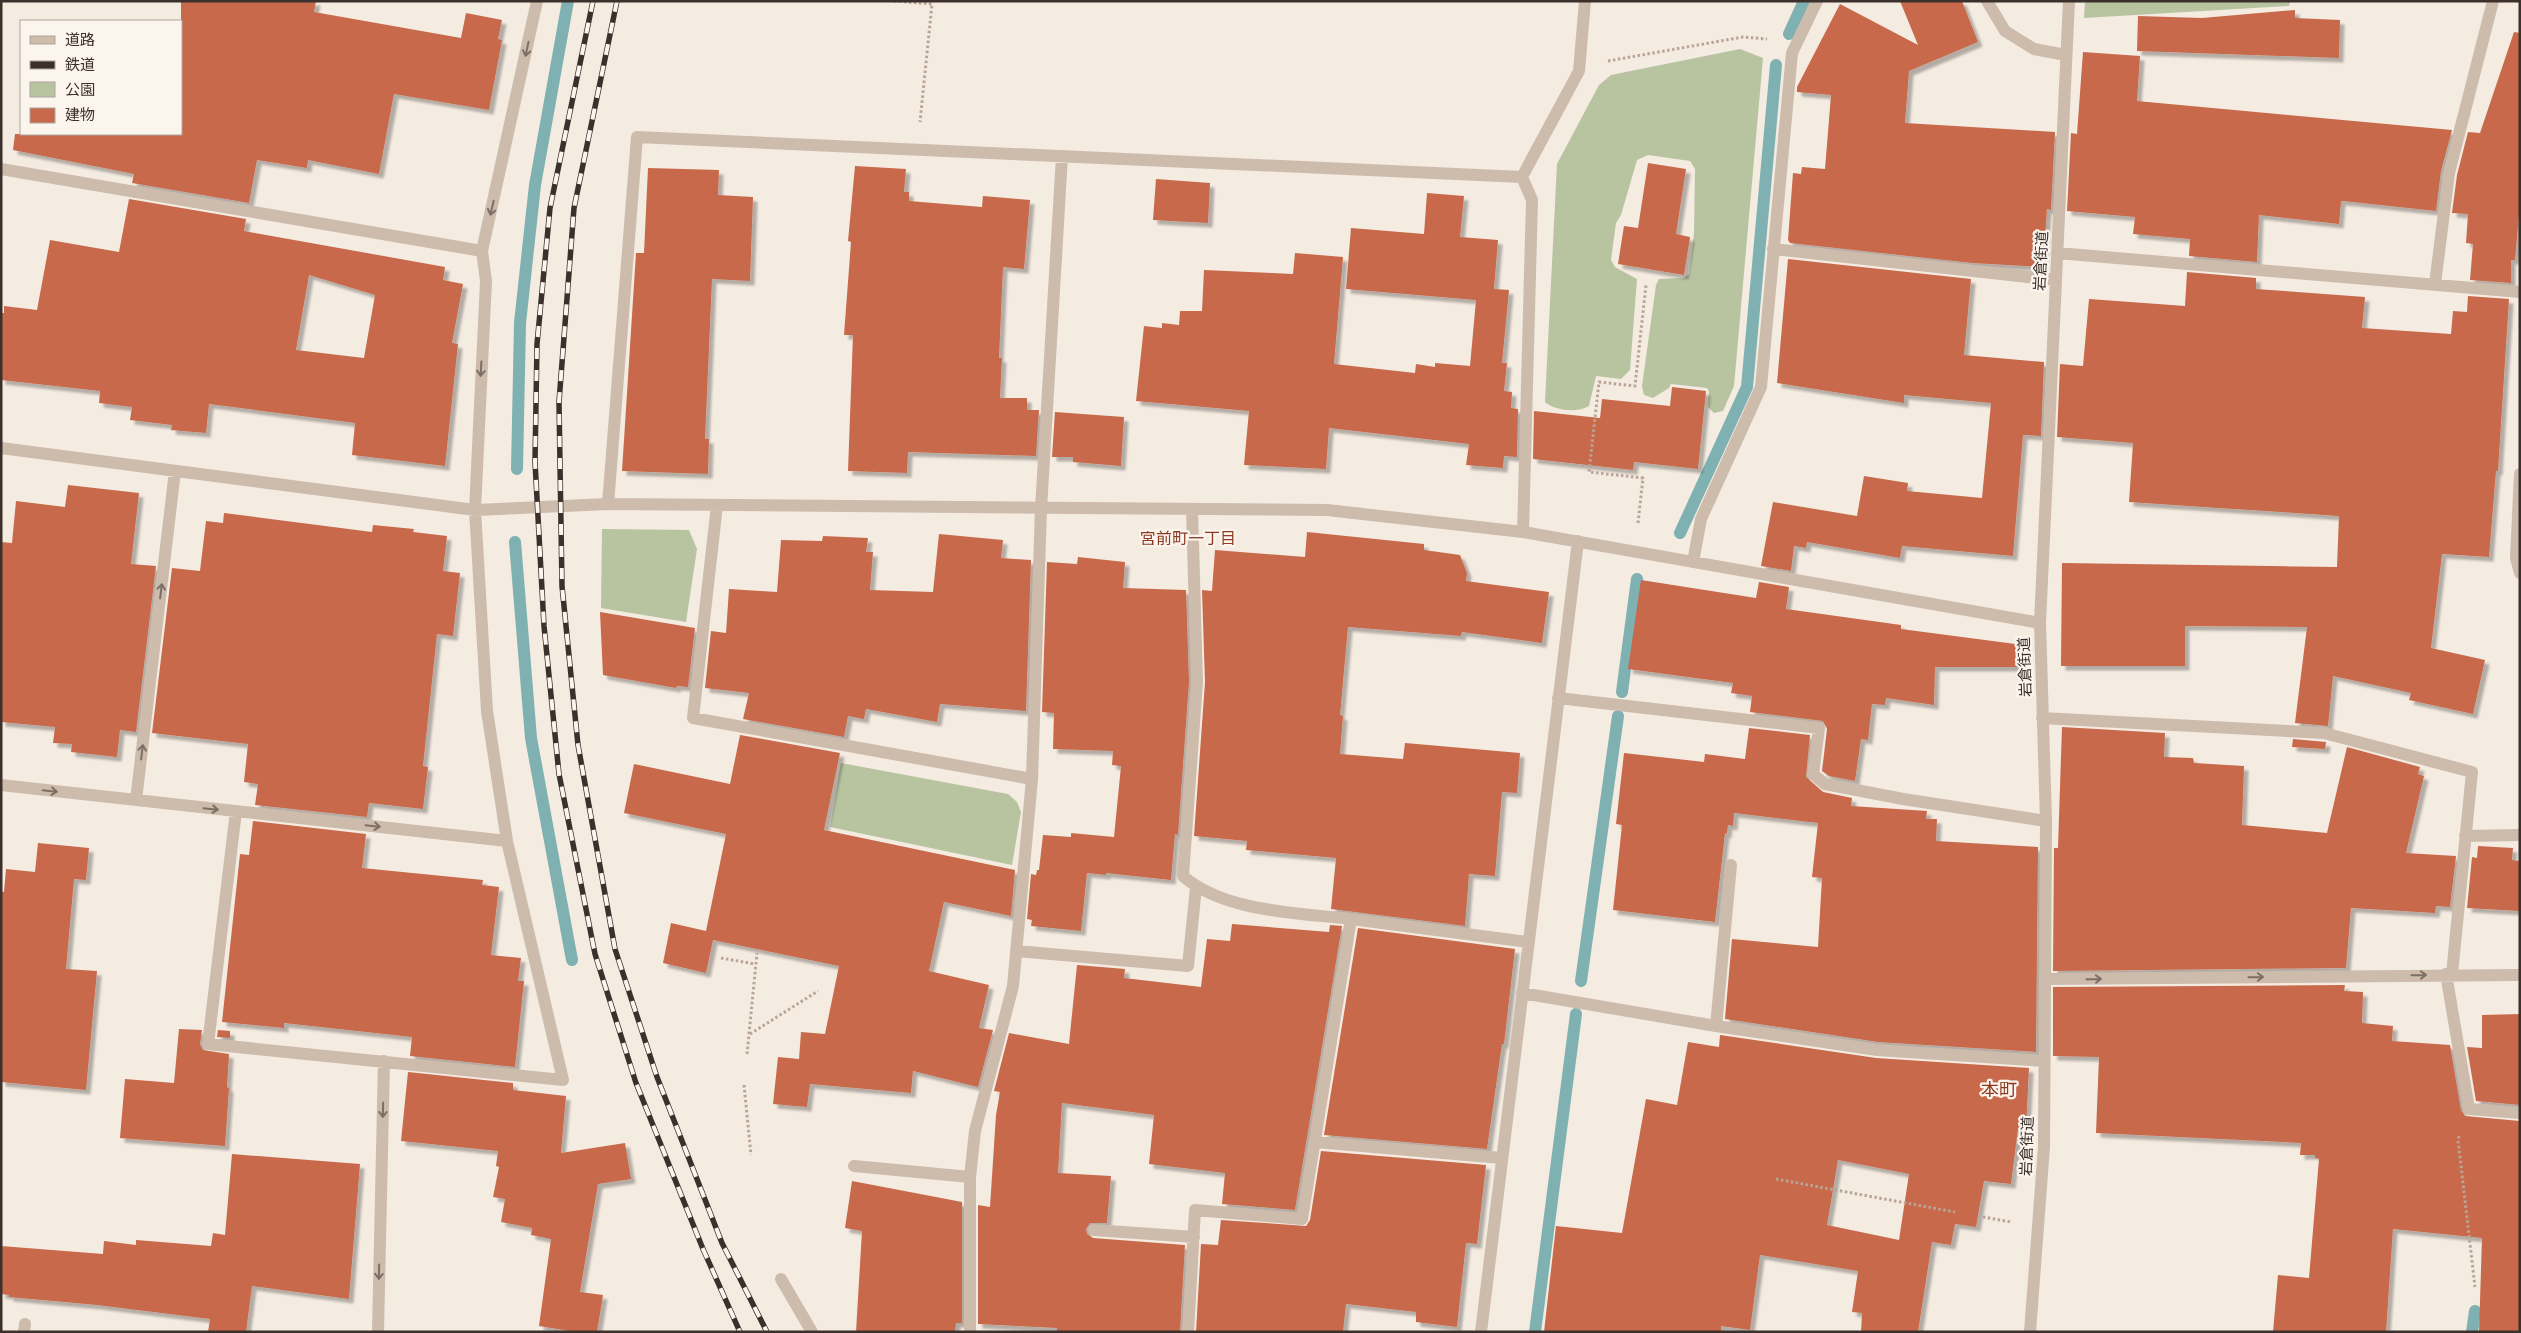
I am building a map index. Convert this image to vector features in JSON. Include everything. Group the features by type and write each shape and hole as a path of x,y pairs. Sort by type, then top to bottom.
{"street":[{"path":"236,811 208,1044 563,1080 507,841 486,711 475,510 486,282 482,251 537,1"},
{"path":"1522,177 1579,71 1585,1"},
{"path":"1693,562 1701,519 1761,387 1792,53 1816,1"},
{"path":"1987,1 2005,31 2034,49 2066,55"},
{"name":"岩倉街道","path":"2030,1332 2044,1147 2046,821 2040,623 2069,1"},
{"path":"2435,284 2449,173 2493,1"},
{"path":"608,504 637,136 1522,177"},
{"path":"970,1330 970,1177 975,1131 1013,986 1032,779 1041,509 1062,156"},
{"path":"1,169 482,251"},
{"path":"1522,177 1532,200 1523,532"},
{"path":"1773,249 2056,280"},
{"path":"2057,253 2520,292"},
{"path":"1,448 475,510 608,504 1327,510 1523,532 2040,623"},
{"path":"136,800 175,471"},
{"path":"2520,474 2516,558 2520,573"},
{"path":"717,506 693,718 1032,779"},
{"path":"1192,509 1197,682 1183,876 1196,887 1254,908 1528,942"},
{"path":"1481,1332 1578,542"},
{"path":"1558,698 1819,728 1813,774 1825,784 1903,799 2046,821"},
{"path":"2042,718 2324,733 2472,772 2449,974 2469,1109 2520,1114"},
{"path":"1,785 507,841"},
{"path":"2466,836 2520,835"},
{"path":"1716,1026 1731,866"},
{"path":"1016,951 1188,966 1196,887"},
{"path":"1188,1332 1196,1210 1302,1219 1351,919"},
{"path":"2045,979 2449,974 2520,975"},
{"path":"1522,993 1716,1026 1877,1050 2044,1061"},
{"path":"378,1332 384,1061"},
{"path":"1315,1142 1502,1158"},
{"path":"854,1166 970,1177"},
{"path":"1094,1230 1194,1237"},
{"path":"782,1279 812,1332"}],"path":[{"path":"894,1 932,4 918,150"},
{"path":"1579,71 1602,62 1743,37 1772,39 1792,53"},
{"path":"1635,551 1643,478 1589,472 1599,382 1635,386 1646,285"},
{"path":"747,1054 757,953"},
{"path":"721,958 755,964"},
{"path":"749,1034 818,991"},
{"path":"744,1085 751,1155"},
{"path":"2469,1109 2458,1140 2475,1287"},
{"path":"1776,1179 1955,1212"}],"green space":[{"path":"2085,1 2290,1 2289,6 2084,18"},
{"path":"1740,49 1763,58 1734,386 1723,411 1714,413 1708,407 1709,392 1707,388 1671,384 1669,388 1653,398 1644,395 1642,386 1656,285 1659,279 1684,278 1689,274 1694,233 1695,169 1690,161 1648,155 1637,160 1621,215 1616,223 1611,260 1615,267 1637,279 1630,370 1621,379 1596,376 1589,406 1579,410 1567,410 1549,405 1545,402 1557,164 1599,85 1611,75"},
{"path":"602,529 689,530 697,549 686,622 601,608"},
{"path":"841,763 1008,794 1017,802 1021,812 1012,865 830,827"}],"building":[{"path":"181,1 316,1 314,12 461,38 466,13 502,20 498,39 502,40 489,110 394,94 379,174 308,160 307,168 257,160 249,203 132,183 134,174 13,150 15,134 182,135"},
{"path":"1900,1 1962,1 1978,42 1909,71 1905,123 2055,132 2051,210 2047,209 2043,267 1972,263 1790,243 1788,240 1793,173 1801,174 1802,167 1825,169 1831,95 1797,92 1797,87 1840,4 1918,45"},
{"path":"2295,10 2295,18 2340,20 2339,58 2137,51 2138,16 2202,18"},
{"path":"2514,32 2520,33 2520,203 2515,260 2511,260 2511,283 2470,280 2473,244 2466,243 2468,214 2452,213 2457,175 2468,132 2480,133"},
{"path":"2083,52 2140,56 2137,101 2452,130 2441,171 2436,211 2341,201 2339,224 2259,215 2257,262 2189,256 2190,239 2133,234 2135,217 2067,211 2071,133 2077,134"},
{"path":"1648,163 1686,169 1676,234 1690,237 1684,275 1618,264 1624,226 1638,228"},
{"path":"855,166 906,169 904,192 909,192 909,201 982,207 983,196 1030,200 1024,269 1003,267 999,358 1002,358 1000,398 1027,398 1027,410 1039,410 1036,456 908,452 907,473 848,471 853,335 844,335 851,242 848,241"},
{"path":"648,168 719,170 718,195 753,197 750,281 712,279 705,439 709,439 708,474 622,471 636,253 644,253"},
{"path":"1156,179 1210,183 1208,223 1153,220"},
{"path":"1427,193 1464,196 1460,237 1498,240 1494,289 1509,290 1502,363 1507,363 1504,391 1512,392 1511,408 1518,409 1517,457 1504,456 1503,468 1466,465 1469,444 1329,428 1326,469 1244,465 1249,411 1136,401 1144,326 1162,328 1162,323 1179,325 1180,311 1202,311 1204,270 1293,274 1295,253 1343,257 1334,364 1415,373 1416,364 1435,367 1435,363 1470,366 1476,300 1346,289 1351,228 1424,234"},
{"path":"129,199 246,219 244,231 445,267 443,280 463,284 452,343 458,344 445,466 352,455 355,423 209,404 206,433 171,430 172,425 130,420 132,407 99,403 100,391 1,380 1,313 4,313 4,306 37,310 50,240 119,252","holes":["309,275 375,295 364,358 296,350"]},
{"path":"1788,259 1971,279 1964,355 2044,362 2041,436 2023,435 2013,556 1902,546 1900,558 1807,542 1806,548 1794,546 1791,571 1761,566 1773,502 1857,516 1864,476 1908,483 1907,491 1982,498 1991,403 1904,395 1904,403 1777,383"},
{"path":"2187,272 2256,278 2256,289 2365,297 2362,328 2451,334 2453,311 2467,312 2468,296 2509,299 2498,471 2496,471 2489,557 2442,554 2431,648 2485,660 2473,714 2409,700 2411,693 2333,676 2328,726 2295,723 2307,627 2185,626 2185,666 2061,666 2062,563 2337,567 2339,516 2129,502 2133,443 2057,437 2060,364 2083,366 2089,299 2185,306"},
{"path":"1672,387 1706,391 1698,469 1634,462 1633,470 1533,459 1534,411 1600,418 1602,399 1670,406"},
{"path":"1055,412 1124,417 1121,466 1073,462 1073,457 1052,457"},
{"path":"68,485 139,493 131,564 156,566 136,732 120,730 117,757 71,752 72,744 53,743 55,727 1,722 1,542 12,543 16,501 65,507"},
{"path":"224,513 372,532 373,525 414,529 413,532 447,536 443,571 460,573 453,636 437,634 423,766 428,767 423,809 369,803 367,817 255,805 258,784 244,782 248,744 152,733 172,568 200,571 206,521 223,523"},
{"path":"1307,532 1424,544 1424,550 1460,555 1467,573 1466,581 1549,592 1542,643 1462,632 1461,636 1348,627 1340,715 1343,716 1340,754 1403,759 1405,743 1520,753 1517,793 1502,792 1495,876 1469,874 1465,926 1331,909 1336,858 1246,850 1247,841 1194,836 1205,682 1202,590 1212,591 1215,550 1305,557"},
{"path":"939,534 1003,540 1001,558 1031,560 1026,711 940,704 937,722 866,709 864,719 848,716 844,737 743,719 749,693 705,688 711,631 726,633 729,589 777,592 781,540 822,541 823,536 868,538 866,552 873,552 870,590 933,592"},
{"path":"1078,557 1125,562 1123,588 1186,590 1189,682 1178,835 1175,834 1171,880 1106,873 1106,875 1087,873 1081,931 1031,926 1032,920 1027,919 1031,874 1036,875 1037,870 1039,870 1043,835 1071,837 1071,833 1114,837 1121,766 1112,765 1113,751 1053,749 1054,713 1042,712 1047,562 1077,564"},
{"path":"1641,580 1756,598 1759,582 1789,587 1786,609 1901,625 1901,629 2023,645 2022,667 1935,667 1934,705 1886,698 1885,705 1872,704 1868,740 1861,739 1855,781 1829,776 1822,771 1827,729 1823,721 1750,712 1752,696 1731,693 1733,683 1628,669"},
{"path":"600,612 695,628 688,687 677,686 676,688 603,675"},
{"path":"2062,727 2165,733 2164,757 2193,758 2194,763 2244,766 2242,825 2327,833 2347,747 2420,767 2418,774 2424,776 2406,853 2456,856 2450,907 2436,906 2435,913 2351,908 2346,968 2053,971 2054,848 2058,848"},
{"path":"1749,728 1810,735 1806,777 1823,792 1852,798 1851,806 1927,811 1926,819 1937,819 1936,841 2038,847 2036,1052 1878,1042 1725,1019 1732,939 1818,947 1822,878 1812,877 1818,823 1734,813 1733,826 1728,825 1727,834 1725,833 1715,922 1613,910 1622,825 1616,824 1624,753 1704,762 1705,754 1745,759"},
{"path":"740,735 840,753 824,830 1015,870 1011,916 944,902 929,971 989,985 979,1028 993,1030 978,1087 913,1071 911,1093 810,1084 807,1107 773,1104 778,1057 799,1059 801,1032 825,1034 839,966 713,940 706,973 663,963 671,923 706,931 726,834 624,813 634,764 730,784"},
{"path":"2293,739 2326,742 2325,749 2292,747"},
{"path":"253,821 366,834 362,868 483,880 482,885 499,887 491,955 521,958 518,981 524,981 515,1067 410,1056 412,1037 284,1023 284,1028 222,1022 240,854 249,855"},
{"path":"38,843 89,848 86,880 74,879 66,969 97,971 86,1090 1,1082 1,892 4,892 6,869 35,872"},
{"path":"2478,846 2513,848 2512,860 2520,861 2520,911 2467,908 2472,857 2477,858"},
{"path":"1232,924 1329,932 1330,925 1342,926 1295,1210 1222,1204 1225,1173 1149,1164 1154,1115 1062,1103 1058,1173 1111,1176 1107,1223 1090,1223 1086,1229 1087,1234 1093,1238 1185,1245 1180,1332 1057,1332 1057,1328 978,1324 978,1205 990,1207 996,1115 1000,1092 994,1091 1009,1033 1069,1044 1077,965 1125,969 1124,978 1201,987 1207,939 1230,941"},
{"path":"1358,928 1515,949 1504,1044 1502,1044 1487,1149 1324,1135"},
{"path":"2345,985 2344,991 2363,992 2362,1023 2393,1026 2392,1041 2450,1045 2461,1110 2465,1116 2520,1121 2520,1332 2479,1332 2482,1238 2393,1229 2386,1332 2273,1332 2278,1275 2309,1278 2319,1159 2315,1158 2315,1155 2300,1155 2301,1143 2096,1133 2099,1057 2053,1056 2053,987"},
{"path":"2520,1014 2520,1105 2476,1101 2467,1047 2482,1048 2482,1015"},
{"path":"179,1029 202,1030 200,1044 203,1050 229,1054 225,1146 120,1138 125,1079 174,1083"},
{"path":"218,1030 230,1031 230,1038 217,1037"},
{"path":"1720,1035 1876,1058 2029,1068 2026,1128 2018,1128 2011,1184 1984,1181 1976,1227 1955,1224 1951,1245 1932,1242 1918,1332 1861,1332 1862,1313 1852,1312 1858,1271 1760,1255 1750,1330 1721,1326 1721,1332 1544,1332 1556,1226 1622,1233 1646,1099 1677,1105 1688,1042 1719,1047","holes":["1838,1160 1909,1174 1899,1240 1827,1225"]},
{"path":"408,1072 513,1083 513,1090 566,1096 561,1153 625,1143 631,1179 598,1184 580,1292 603,1295 597,1332 576,1332 539,1326 551,1239 531,1235 532,1228 501,1222 505,1199 493,1197 499,1167 496,1166 498,1151 401,1141"},
{"path":"1321,1151 1486,1165 1477,1244 1466,1243 1457,1327 1416,1322 1416,1312 1346,1304 1343,1332 1196,1332 1201,1244 1218,1245 1221,1220 1306,1226 1310,1220"},
{"path":"232,1154 360,1164 349,1299 252,1286 246,1332 208,1332 210,1319 97,1305 9,1297 9,1295 1,1294 1,1246 103,1254 104,1241 136,1245 136,1240 211,1246 213,1233 225,1235"},
{"path":"852,1181 962,1202 962,1323 956,1323 955,1332 856,1332 862,1231 845,1228"}],"waterway":[{"path":"517,469 520,323 535,185 568,1"},
{"path":"1789,34 1804,1"},
{"path":"1680,533 1747,387 1776,65"},
{"path":"515,542 531,738 572,960"},
{"path":"1622,692 1637,579"},
{"path":"1581,981 1618,716"},
{"path":"1535,1332 1576,1014"},
{"path":"2472,1332 2475,1311"}],"railway":[{"path":"593,1 550,208 537,344 535,462 544,626 559,774 595,954 636,1083 703,1249 740,1332"},
{"path":"617,1 574,208 559,402 562,586 578,745 615,949 657,1077 722,1243 767,1332"}],"district":[{"name":"宮前町一丁目","path":"1188,538"},
{"name":"本町","path":"1999,1090"}]}
